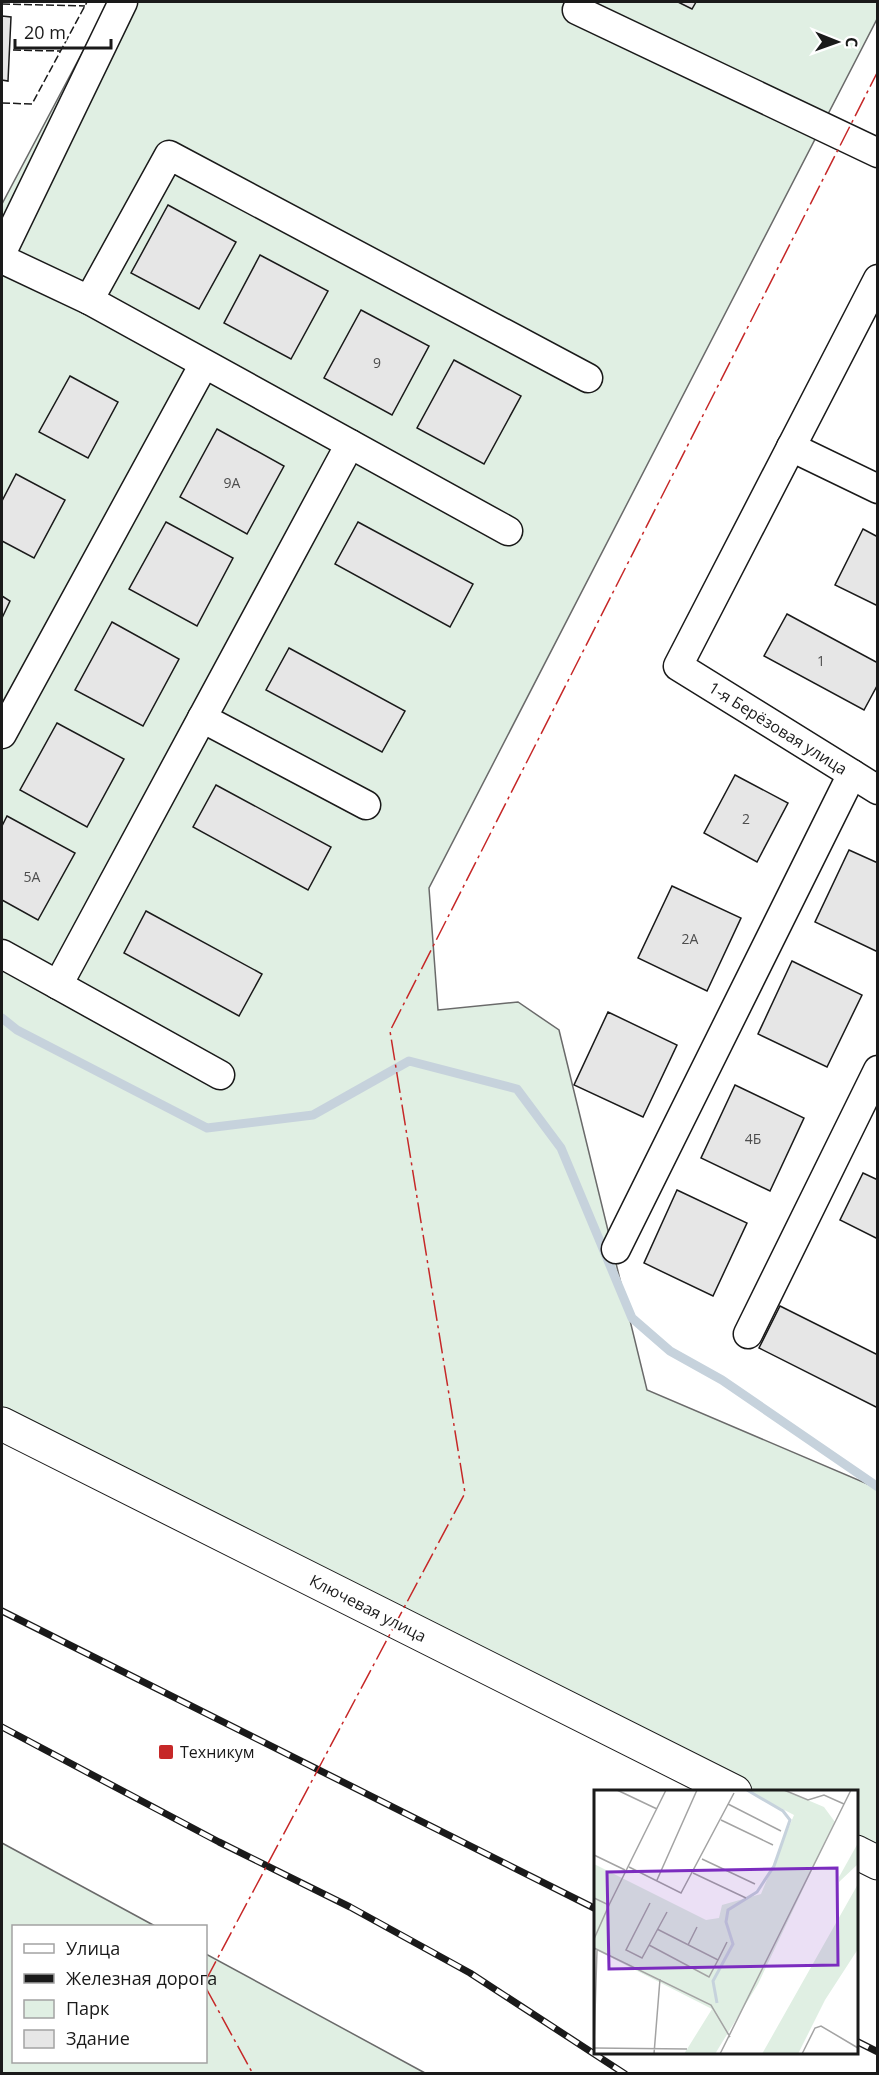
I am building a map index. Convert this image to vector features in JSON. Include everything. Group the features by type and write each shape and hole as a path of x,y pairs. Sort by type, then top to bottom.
{"main road":[{"name":"Ключевая улица","path":"2,1424 733,1790"},
{"path":"858,1853 878,1863"}],"street":[{"path":"2,252 123,2"},
{"path":"573,4 878,153"},
{"path":"88,300 169,155 588,378"},
{"path":"2,259 88,300 508,531"},
{"path":"878,279 791,447 878,489"},
{"path":"2,734 204,364"},
{"path":"58,985 350,444"},
{"name":"1-я Берёзовая улица","path":"791,447 678,666 878,790"},
{"path":"202,718 366,805"},
{"path":"616,1250 852,774"},
{"path":"2,954 220,1075"},
{"path":"748,1334 878,1070"}],"green space":[{"path":"109,2 877,2 877,19 429,888 438,1010 518,1002 559,1030 647,1390 877,1488 877,1863 858,1853 858,1790 734,1790 2,1423 2,204"},
{"path":"2,1843 153,1925 12,1925 12,2063 207,2063 207,1955 425,2073 2,2073"}],"building":[{"path":"678,2 696,2 692,9"},
{"path":"2,16 11,17 8,81 2,80"},
{"path":"168,205 236,242 199,309 131,273"},
{"path":"260,255 328,291 291,359 224,323"},
{"path":"361,310 429,346 392,415 324,378"},
{"path":"454,360 521,396 484,464 417,428"},
{"path":"70,376 118,402 88,458 39,432"},
{"path":"217,429 284,466 247,534 180,497"},
{"path":"16,474 65,500 34,558 2,541 2,501"},
{"path":"166,522 233,558 197,626 129,589"},
{"path":"358,522 473,584 450,627 335,564"},
{"path":"863,529 878,537 878,606 835,585"},
{"path":"2,596 10,601 2,618"},
{"path":"787,614 878,663 878,684 864,710 764,656"},
{"path":"112,622 179,659 143,726 75,690"},
{"path":"289,648 405,711 382,752 266,690"},
{"path":"57,723 124,759 87,827 20,790"},
{"path":"735,775 788,803 757,862 704,833"},
{"path":"216,785 331,847 308,890 193,827"},
{"path":"7,816 75,853 38,920 2,900 2,826"},
{"path":"849,850 878,863 878,952 815,922"},
{"path":"672,886 741,918 707,991 638,958"},
{"path":"146,911 262,974 239,1016 124,953"},
{"path":"792,961 862,995 827,1067 758,1034"},
{"path":"608,1012 677,1045 643,1117 574,1085"},
{"path":"735,1085 804,1118 770,1191 701,1158"},
{"path":"863,1173 878,1180 878,1239 840,1220"},
{"path":"677,1190 747,1223 713,1296 644,1263"},
{"path":"780,1306 878,1355 878,1408 759,1348"}],"waterway":[{"path":"2,1018 17,1030 207,1128 313,1115 409,1061 517,1089 561,1148 632,1318 670,1351 722,1380 878,1487"}],"railway":[{"path":"2,1611 594,1908"},
{"path":"2,1727 219,1842 350,1907 470,1973 594,2054"},
{"path":"858,2042 878,2052"},
{"path":"594,2054 625,2074"}],"fence":[{"path":"2,103 32,104 87,2"},
{"path":"2,4 85,6"},
{"path":"13,50 60,51"}],"power":[{"path":"207,1978 465,1493 390,1031 878,71"},
{"path":"207,1990 253,2074"}],"place":[{"name":"Техникум","path":"166,1752"}]}
